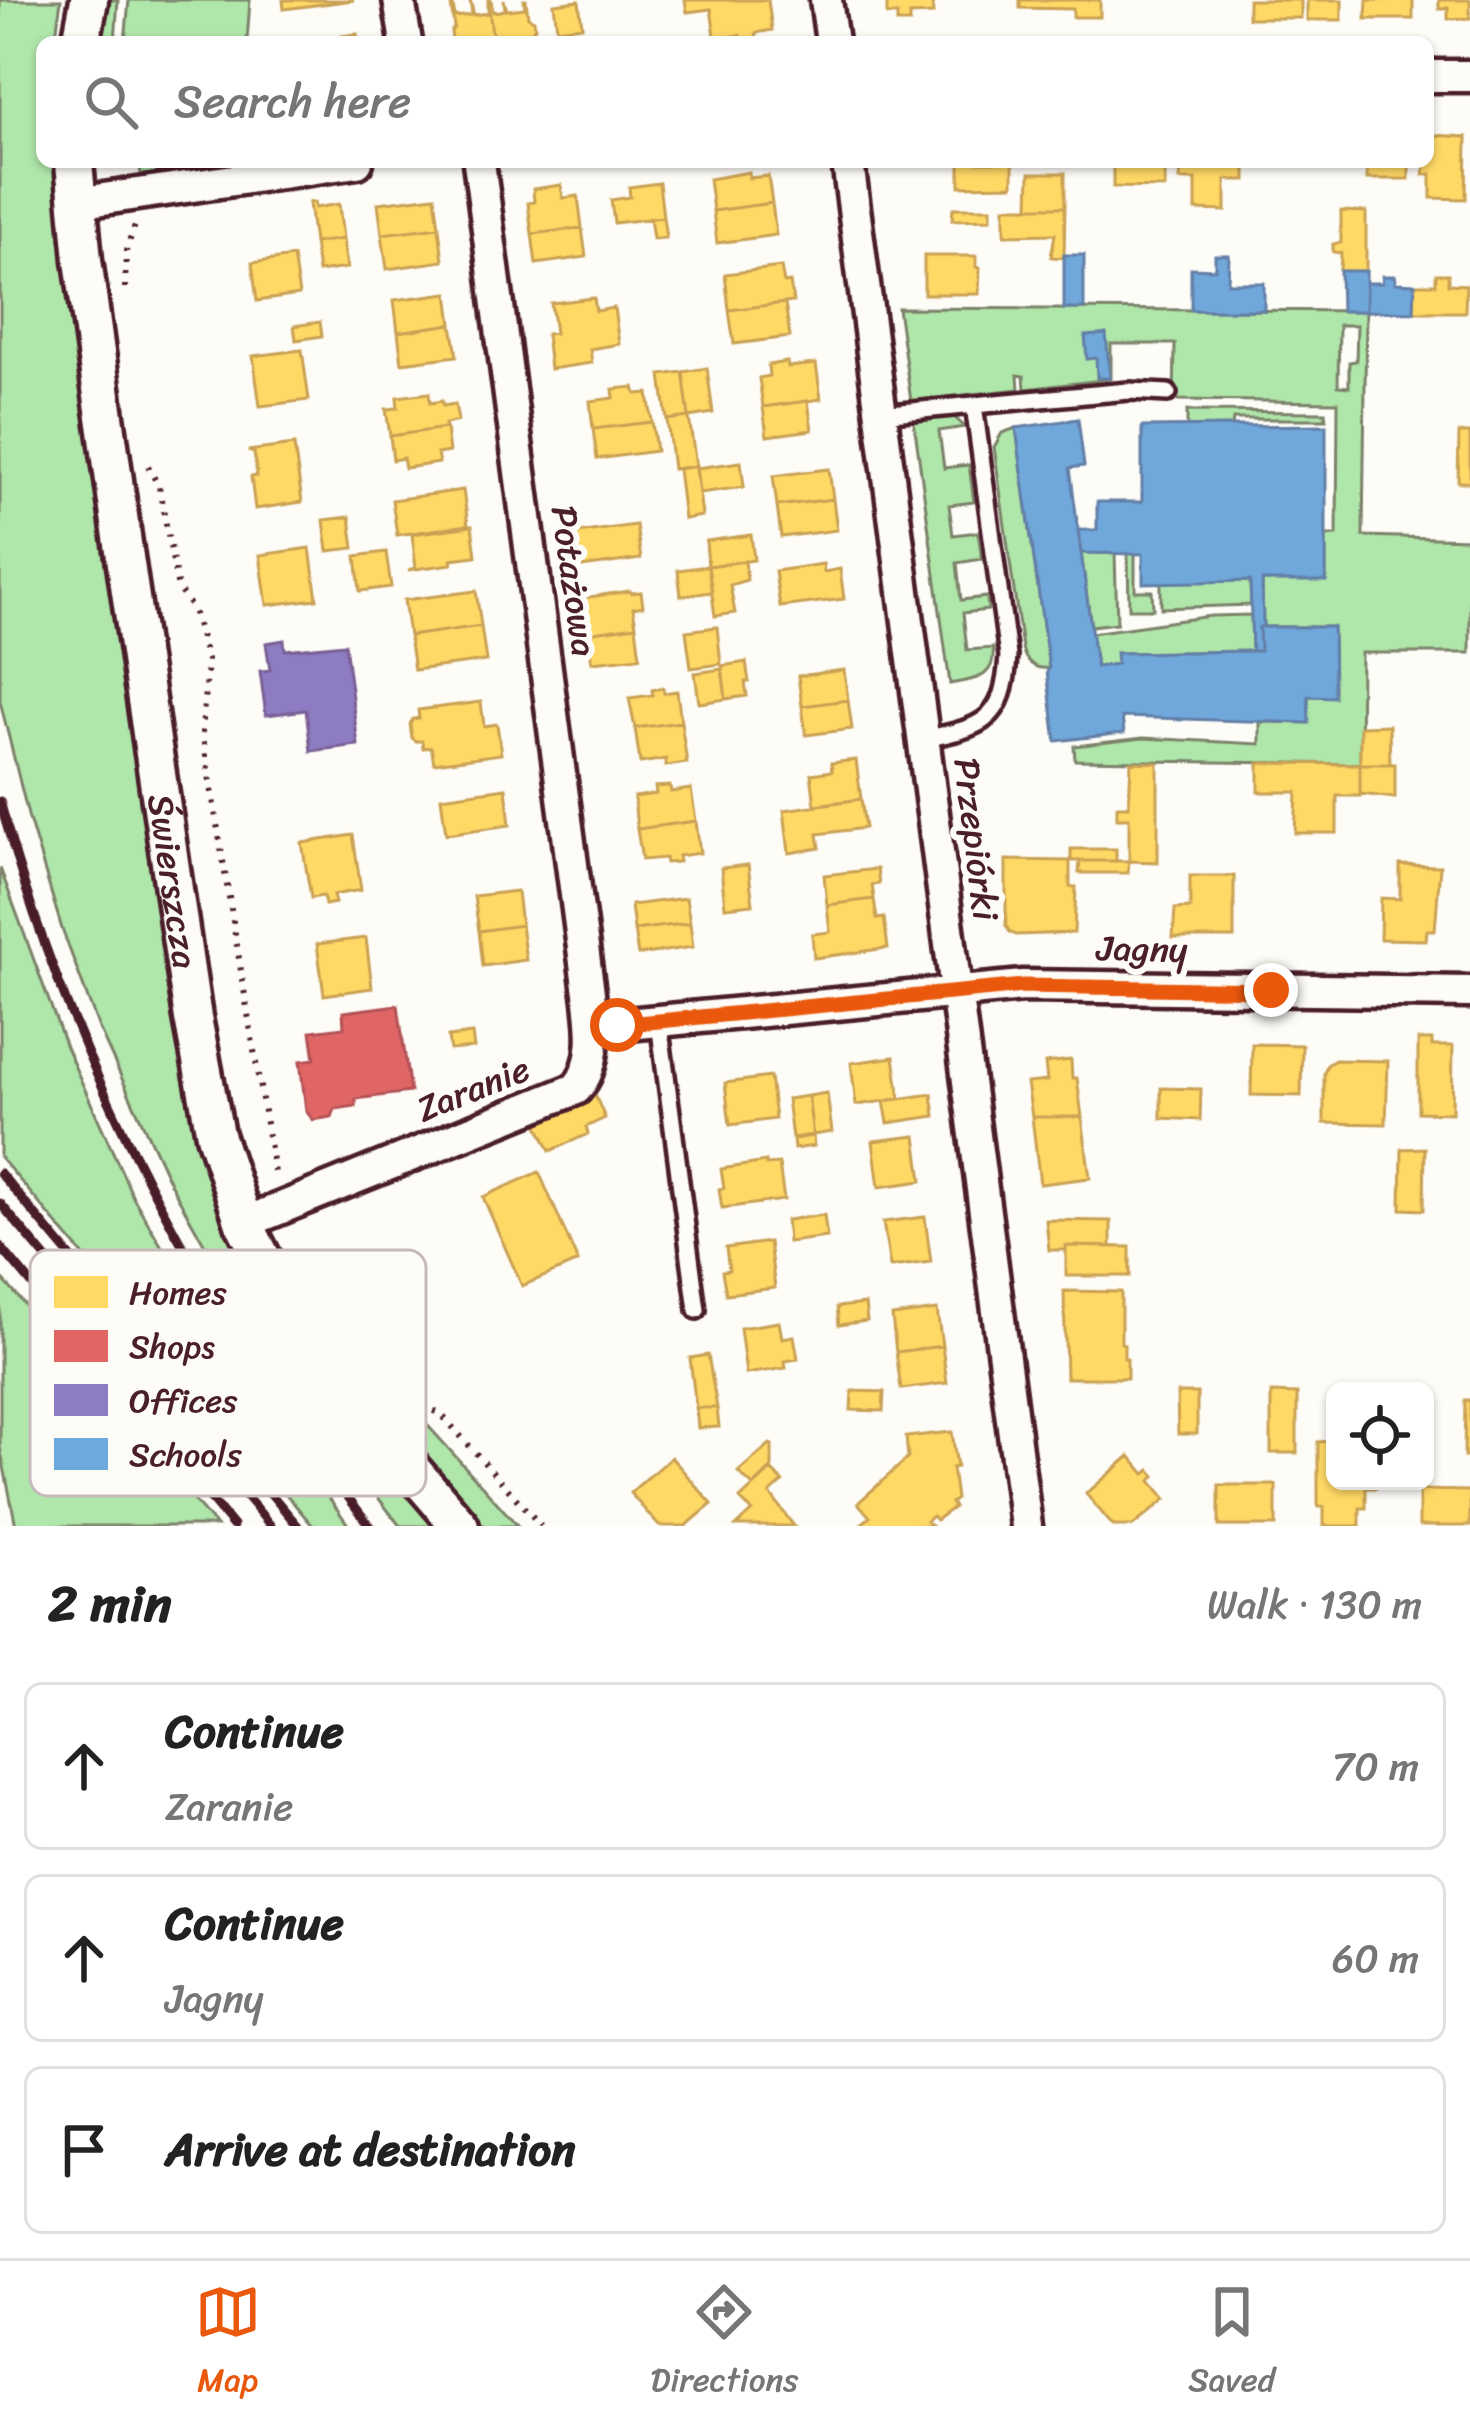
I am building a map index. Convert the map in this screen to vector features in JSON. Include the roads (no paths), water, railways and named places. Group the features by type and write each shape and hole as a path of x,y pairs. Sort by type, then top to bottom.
{"street":[{"path":"82,36 89,0"},
{"path":"400,0 405,36"},
{"path":"826,0 831,36"},
{"path":"1434,76 1470,76"},
{"name":"Świerszcza","path":"74,168 114,485 193,1018 215,1135 258,1250"},
{"path":"76,203 315,168"},
{"name":"Potażowa","path":"480,168 591,1010"},
{"name":"Przepiórki","path":"849,168 1026,1526"},
{"name":"Jagny","path":"957,991 1023,986 1470,992"},
{"path":"591,1010 617,1025 957,991"},
{"name":"Zaranie","path":"244,1223 576,1089 586,1078 592,1055 591,1010"},
{"name":"Świerszcza","path":"426,1486 460,1526"}],"lane":[{"path":"881,414 1112,392 1168,393"},
{"path":"924,739 968,730 989,716 1006,689 1009,656 974,405"},
{"path":"659,1022 697,1310"}],"railway":[{"path":"0,801 64,996 104,1090 185,1250"},
{"path":"0,1173 65,1250"},
{"path":"0,1203 39,1250"},
{"path":"0,1246 30,1282"},
{"path":"208,1496 233,1526"},
{"path":"246,1496 271,1526"},
{"path":"273,1496 298,1526"},
{"path":"347,1496 370,1526"}]}
